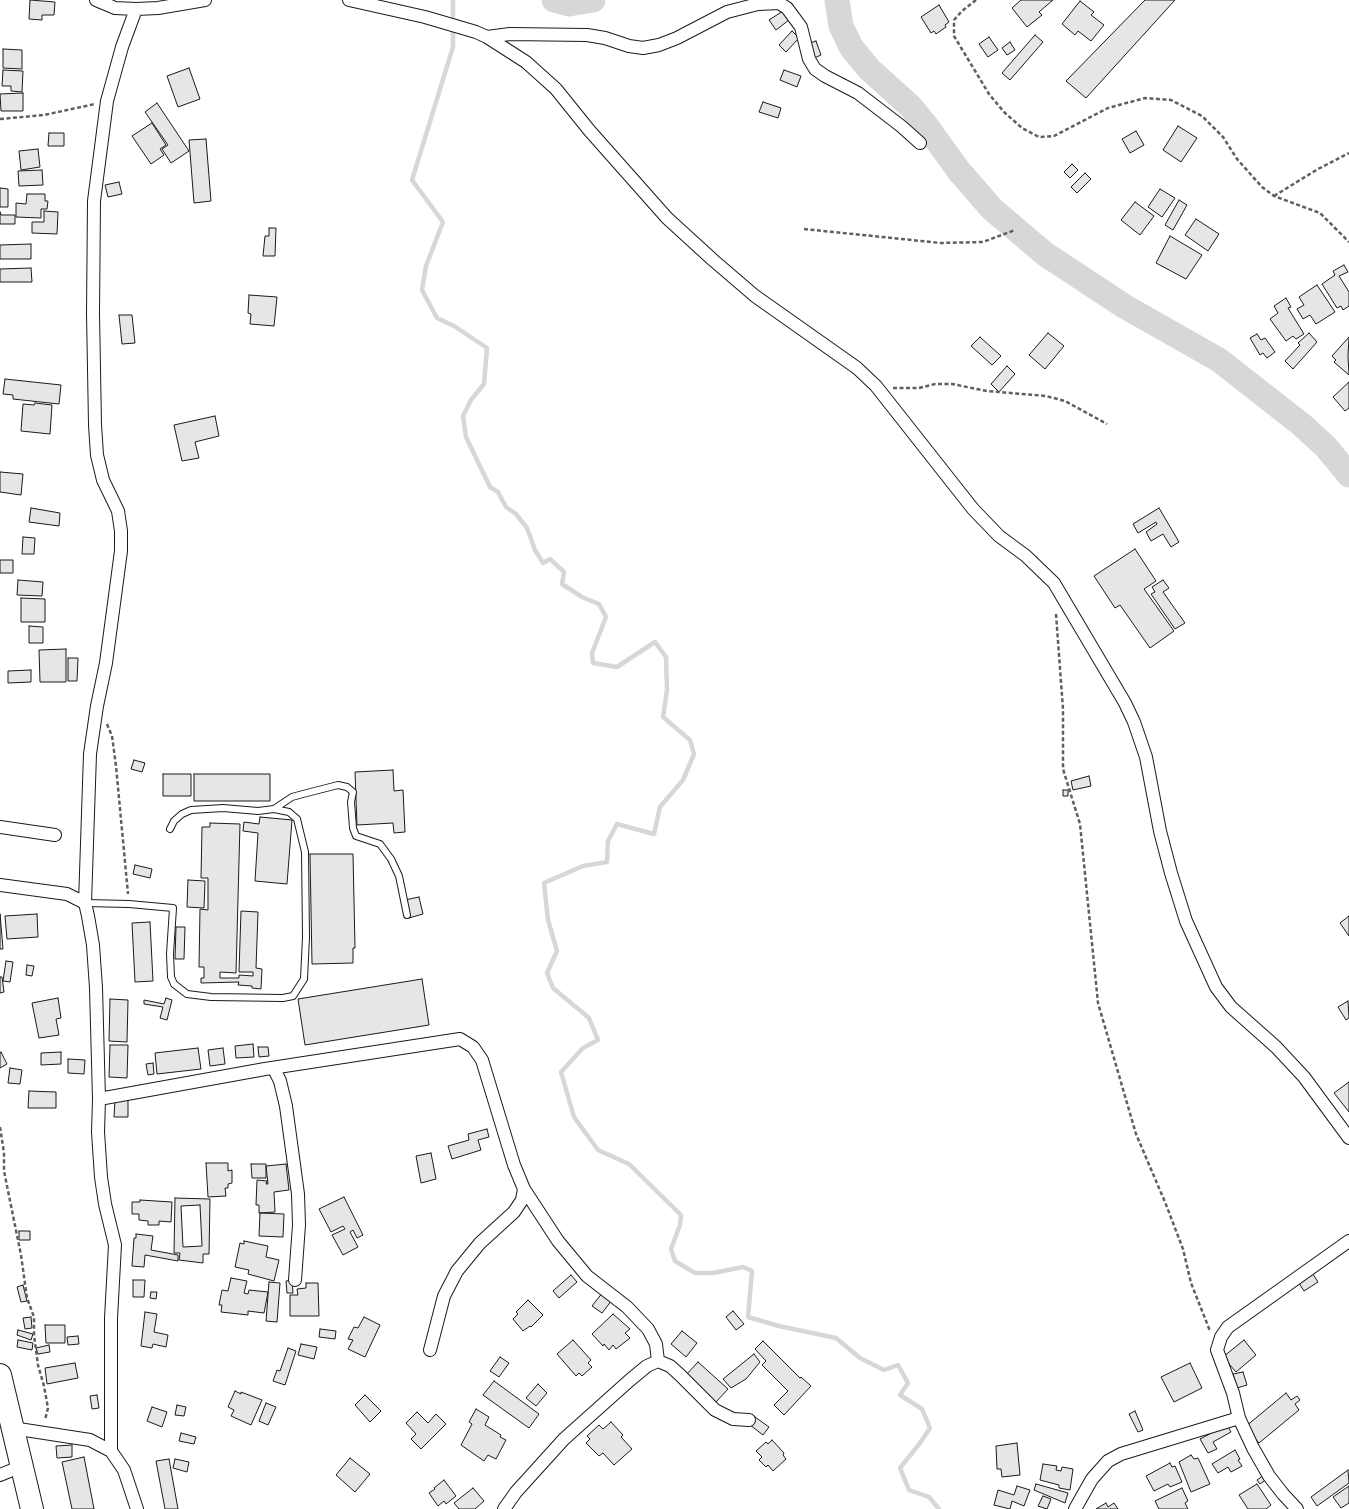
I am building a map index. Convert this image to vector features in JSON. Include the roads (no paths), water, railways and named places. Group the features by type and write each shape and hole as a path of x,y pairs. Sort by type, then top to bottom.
{"highway":[{"path":"0,1374 32,1509"}],"street":[{"path":"96,0 115,8 136,9 158,8 205,0"},
{"path":"349,0 425,17 482,34 526,62 556,89 589,130 661,210 713,260 755,296 857,368 876,386 973,509 999,536 1026,556 1054,583 1125,703 1134,722 1146,757 1160,831 1171,873 1186,921 1216,987 1231,1007 1276,1047 1304,1077 1349,1138"},
{"path":"482,34 587,34 643,48 659,45 678,38 727,12 758,4 779,3 787,8 801,27 809,59 815,69 824,76 858,93 920,143"},
{"path":"111,1451 111,1318 115,1245 105,1204 101,1177 98,1132 100,1099 96,988 93,946 86,903 90,754 106,663 121,551 121,531 118,510 103,480 97,455 93,313 94,201 108,101 122,47 136,9"},
{"path":"0,827 55,835"},
{"path":"0,885 67,894 86,903"},
{"path":"100,1099 265,1069 460,1039 473,1047 482,1060 514,1165 524,1189 558,1241 581,1269 627,1307 648,1329 656,1344 658,1360"},
{"path":"274,1069 280,1081 286,1106 298,1194 299,1225 295,1280"},
{"path":"430,1350 444,1296 457,1271 480,1243 514,1212 522,1200 524,1189"},
{"path":"1297,1509 1269,1476 1253,1448 1239,1418 1233,1393 1217,1350 1221,1337 1228,1327 1349,1241"},
{"path":"658,1360 680,1374 715,1410 733,1419 749,1420"},
{"path":"504,1509 564,1439 630,1380 647,1366 658,1360"},
{"path":"1075,1509 1092,1479 1108,1460 1121,1454 1239,1418"},
{"path":"12,1428 90,1440 111,1451 124,1470 137,1509"},
{"path":"0,1475 22,1466"}],"lane":[{"path":"274,809 292,798 303,794 338,786 347,787 353,792 351,802 352,820 356,836 380,844 391,859 399,876 407,915"},
{"path":"86,903 173,908 170,954 171,977 174,984 186,994 211,997 283,998 293,996 304,979 305,852 297,819 289,812 274,809 258,811 222,808 191,810 182,814 174,821 170,830"}],"waterway":[{"path":"453,0 453,47 412,180 443,222 426,266 422,290 437,318 454,326 487,348 484,384 471,400 463,416 466,437 490,487 498,492 506,507 516,514 527,528 535,550 543,563 550,559 564,572 562,584 582,597 599,604 606,617 592,653 593,663 617,667 655,642 666,657 667,690 663,717 690,740 694,754 683,780 660,807 654,834 617,824 608,841 607,862 583,866 544,883 548,920 557,951 547,973 553,988 589,1018 598,1040 583,1048 561,1072 574,1117 598,1150 629,1164 681,1215 680,1225 671,1249 675,1261 695,1273 713,1273 743,1267 752,1271 748,1317 779,1326 836,1338 860,1358 884,1370 898,1365 908,1383 900,1395 922,1409 930,1428 900,1468 909,1490 929,1497 939,1509"},
{"path":"554,0 569,4 593,0"},
{"path":"837,0 841,26 851,47 869,69 910,106 959,171 992,209 1045,254 1124,306 1219,360 1302,425 1326,447 1349,475"}]}
